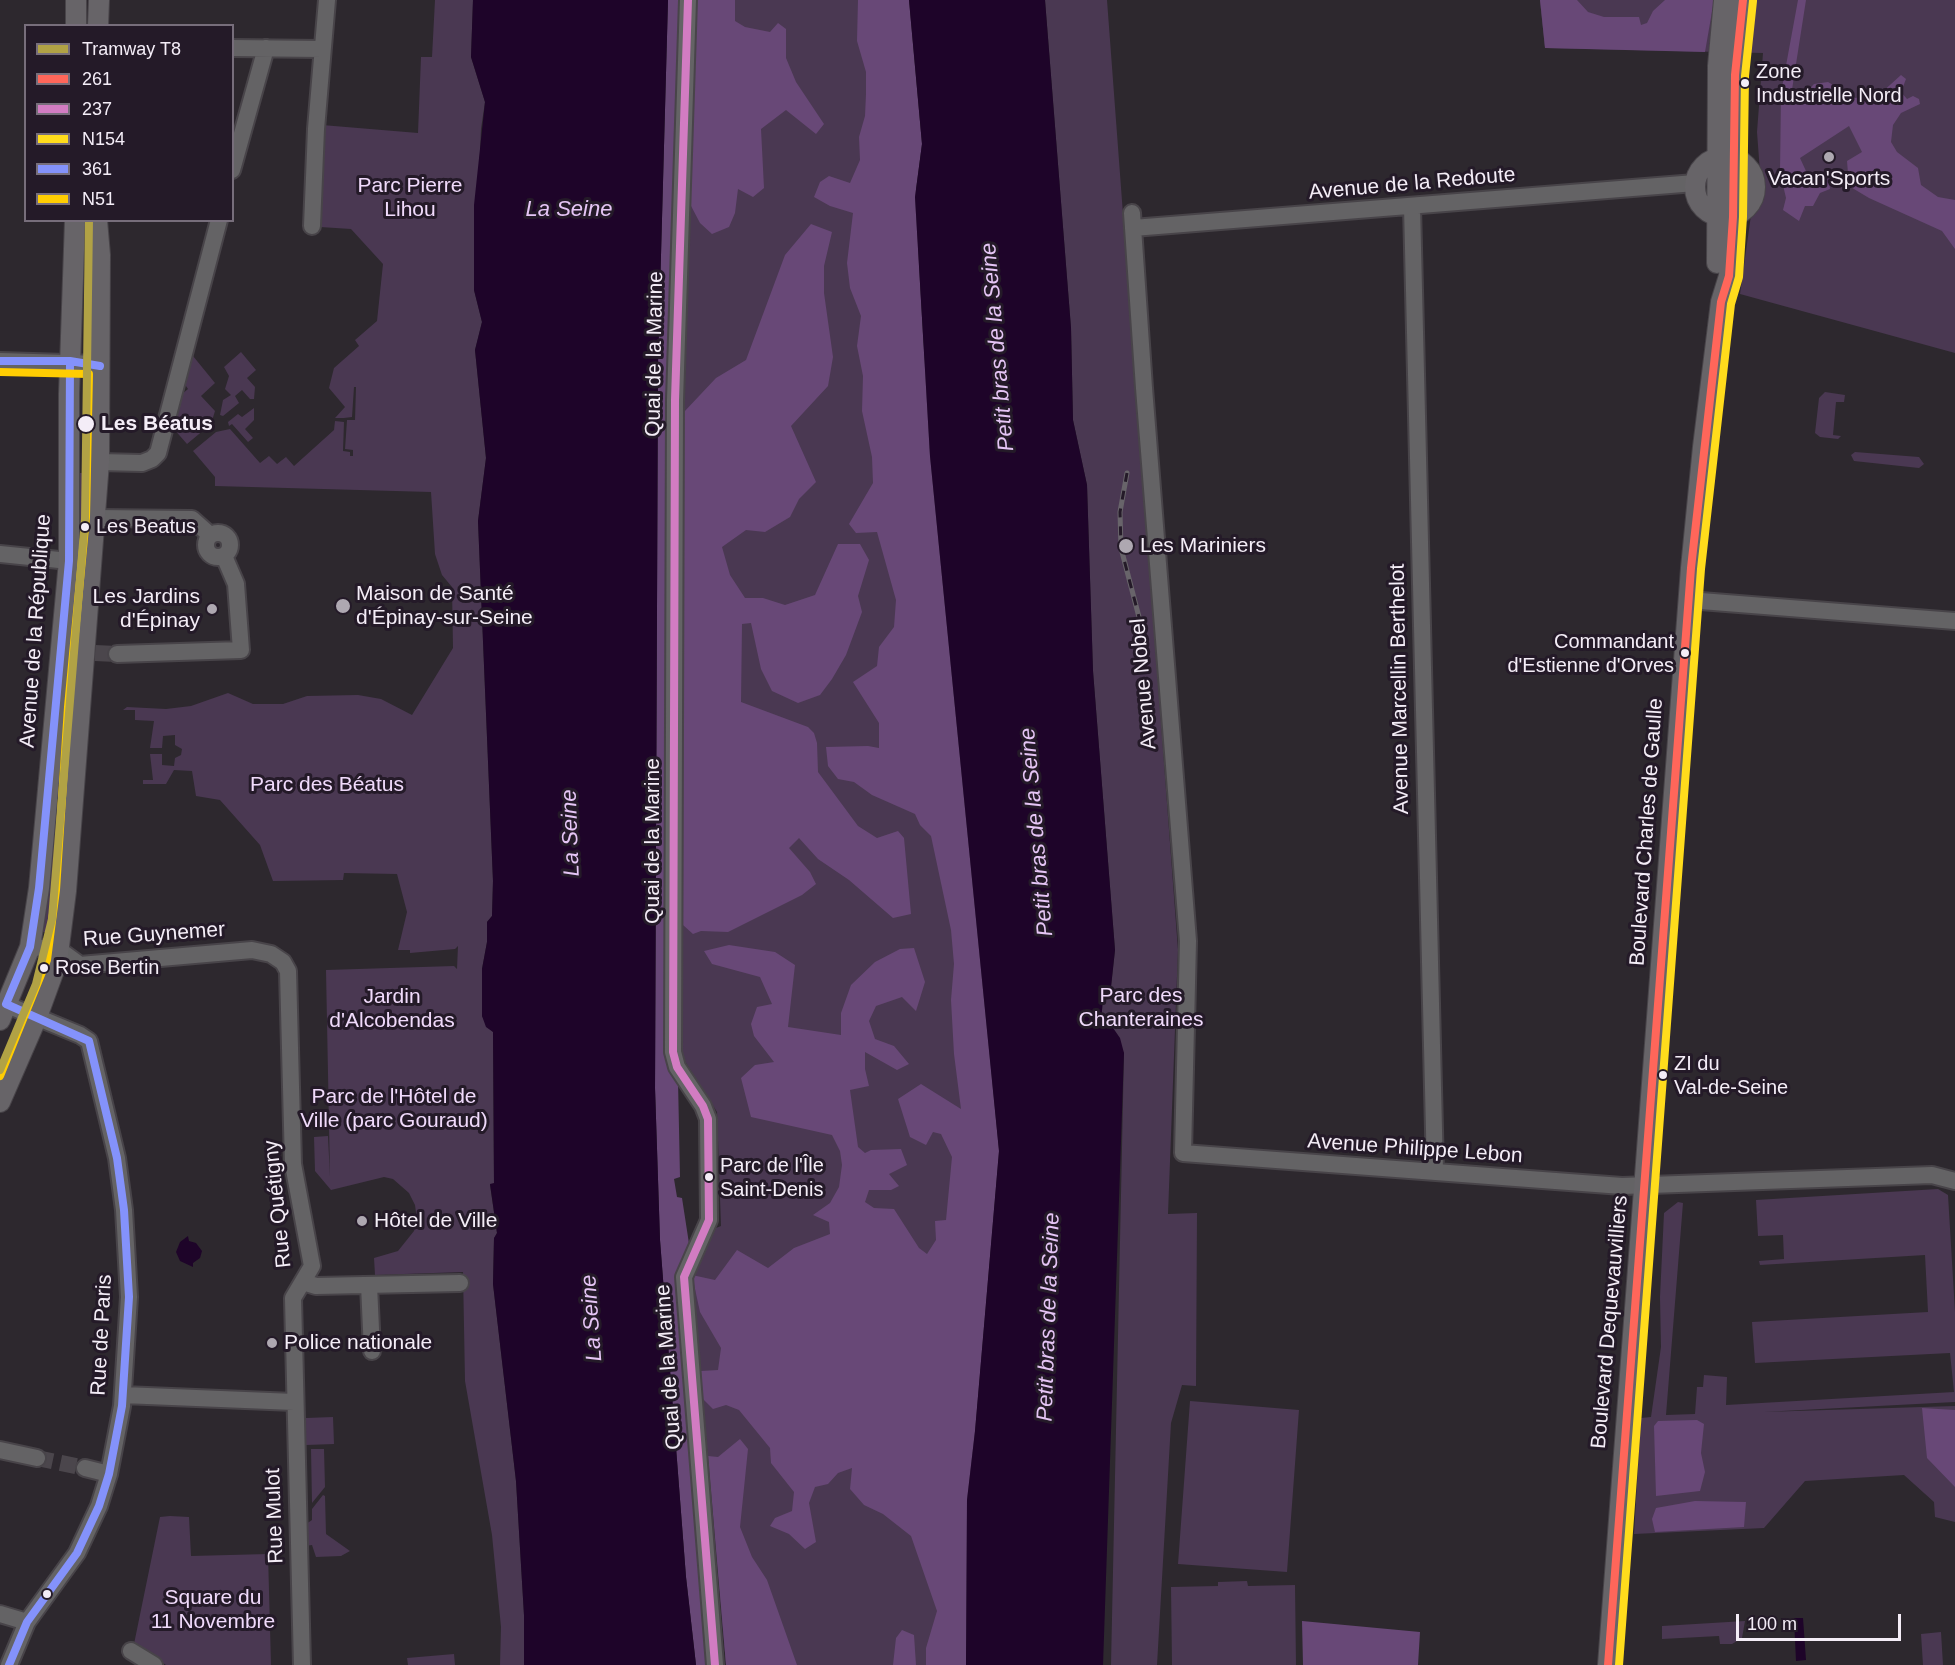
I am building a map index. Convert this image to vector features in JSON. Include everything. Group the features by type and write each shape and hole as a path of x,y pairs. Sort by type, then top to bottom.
{"main road":[{"path":"76,0 76,24"},
{"path":"98,24 99,0"},
{"name":"Boulevard Charles de Gaulle","path":"1645,1186 1688,600 1721,302 1729,276 1725,158 1718,66 1724,0"},
{"name":"Boulevard Charles de Gaulle","path":"1725,158 1743,0"},
{"path":"1725,158 1749,169 1755,190 1746,209 1726,217 1703,207 1697,199 1695,183 1705,165 1725,158"},
{"name":"Avenue de la République","path":"2,1009 30,947 39,888 69,561 70,361 75,222"},
{"path":"0,1102 37,1017 57,962 66,891 89,653 99,462 97,222"},
{"name":"Boulevard Dequevauvilliers","path":"1608,1665 1645,1186"}],"street":[{"path":"312,226 327,0"},
{"name":"Quai de la Marine","path":"688,0 675,400 673,1052 677,1067 703,1106 708,1119 709,1220 684,1277 715,1665"},
{"path":"234,48 322,49"},
{"path":"234,154 237,130 266,48"},
{"name":"Avenue de la Redoute","path":"1133,220 1412,206 1695,183"},
{"name":"Avenue Marcellin Berthelot","path":"1412,206 1435,1171"},
{"name":"Avenue Nobel","path":"1133,220 1188,941 1183,1153"},
{"path":"99,462 142,463 152,459 158,453 218,222"},
{"path":"0,361 70,361 100,364"},
{"path":"96,518 192,519 210,536 221,533 229,539 231,547 224,556 236,584 241,650 117,654"},
{"path":"0,554 69,561"},
{"path":"1688,600 1955,621"},
{"name":"Rue Guynemer","path":"30,947 58,949 80,965 252,950 271,954 283,962"},
{"name":"Rue Quétigny","path":"283,962 289,976 293,1164 312,1266 293,1298 297,1383 294,1402"},
{"path":"2,1009 37,1017"},
{"name":"Rue de Paris","path":"9,1665 27,1622 77,1554 99,1506 109,1474 123,1395 129,1297 128,1263 117,1158 89,1041 37,1017"},
{"name":"Avenue Philippe Lebon","path":"1183,1153 1645,1186"},
{"name":"Boulevard Dequevauvilliers","path":"1645,1186 1932,1175 1955,1181"},
{"path":"303,1282 316,1286 460,1283"},
{"path":"369,1285 372,1351"},
{"path":"123,1395 294,1402"},
{"name":"Rue Mulot","path":"294,1402 302,1665"},
{"path":"0,1450 37,1458"},
{"path":"85,1468 109,1474"},
{"path":"0,1614 27,1622"},
{"path":"131,1652 154,1665"}],"green space":[{"path":"435,0 473,0 471,57 485,102 481,129 474,290 482,322 475,350 486,458 478,521 493,881 492,916 487,922 487,942 482,969 482,1016 493,1032 494,1184 490,1185 497,1233 494,1239 493,1284 516,1481 524,1615 524,1665 500,1665 501,1627 492,1535 465,1381 463,1272 375,1275 374,1258 398,1251 414,1231 417,1220 415,1205 409,1193 393,1179 384,1177 331,1190 315,1171 314,1137 328,1136 330,1177 326,970 454,966 457,969 458,946 455,949 410,953 410,950 398,950 407,912 397,874 344,873 343,880 273,881 260,845 220,800 196,796 192,771 174,770 166,784 143,784 143,780 153,780 150,754 162,754 162,765 174,766 175,758 181,755 182,749 175,745 175,735 163,736 162,748 150,748 154,721 135,720 135,710 123,710 127,707 166,709 191,706 228,693 253,704 283,704 307,696 358,695 381,699 412,715 453,648 452,587 442,575 435,554 431,492 215,486 215,477 193,451 216,432 230,429 260,463 269,456 277,464 286,457 294,466 334,430 335,421 344,422 343,451 350,452 350,456 353,456 353,450 345,449 347,420 355,420 356,387 354,387 352,417 344,418 335,418 345,407 329,388 334,368 359,346 355,340 377,321 383,264 351,229 320,227 324,140 321,139 322,125 418,133 421,57 432,57"},
{"name":"Parc de l'Île Saint-Denis","path":"696,0 909,0 921,321 999,1151 975,1431 966,1665 726,1665 692,1275 716,1228 721,1226 717,1112 681,1055 684,412"},
{"name":"Parc des Chanteraines","path":"1045,0 1107,0 1178,950 1168,1214 1197,1213 1196,1386 1182,1385 1171,1423 1157,1665 1111,1665 1124,1053 1101,1023 1103,997 1110,996 1115,950 1093,671 1087,485 1073,420 1071,328"},
{"path":"1540,0 1955,0 1955,353 1740,294 1751,215 1762,199 1757,132 1763,53 1545,48"},
{"path":"241,352 256,370 247,378 255,387 254,399 250,399 242,390 235,396 239,403 223,416 220,415 223,400 231,395 225,389 229,376 224,367"},
{"path":"193,356 215,383 201,396 215,411 211,424 187,444 173,428 182,394 188,389 184,383"},
{"path":"1825,392 1845,395 1844,402 1836,402 1833,435 1841,436 1838,439 1820,437 1815,433 1819,398"},
{"path":"254,408 254,420 245,429 253,438 248,442 232,424 229,426 228,422 238,414 242,417"},
{"path":"1855,452 1919,457 1924,464 1919,468 1854,461 1851,455"},
{"path":"73,473 93,473 56,934 38,931"},
{"path":"1938,1189 1948,1195 1955,1312 1955,1402 1763,1412 1955,1406 1955,1522 1935,1517 1934,1502 1904,1475 1805,1481 1764,1528 1634,1534 1641,1418 1651,1417 1661,1347 1660,1297 1664,1213 1678,1202 1683,1203 1666,1415 1695,1414 1697,1387 1703,1387 1704,1375 1727,1377 1726,1405 1954,1392 1950,1353 1755,1363 1752,1322 1928,1312 1925,1255 1760,1265 1759,1261 1784,1259 1783,1235 1758,1236 1756,1200"},
{"path":"1649,1221 1653,1222 1629,1545 1626,1544"},
{"path":"1190,1401 1299,1410 1287,1572 1178,1564"},
{"path":"333,1417 334,1444 306,1445 306,1418"},
{"path":"311,1449 324,1449 325,1487 312,1503"},
{"path":"323,1495 325,1496 326,1534 350,1551 341,1556 316,1557 312,1545 305,1546 303,1526 312,1520 312,1509"},
{"name":"Square du 11 Novembre","path":"160,1517 189,1517 191,1556 268,1554 271,1665 166,1665 134,1644"},
{"path":"1247,1581 1248,1586 1295,1585 1296,1665 1172,1665 1171,1587 1218,1586 1218,1582"},
{"path":"1745,1621 1742,1638 1732,1644 1720,1644 1719,1636 1662,1639 1662,1626"},
{"path":"1941,1632 1943,1665 1923,1665 1921,1634"},
{"path":"454,1654 455,1665 408,1665 407,1658"}],"shaded area":[{"path":"668,0 683,0 678,1080 680,1177 674,1179 677,1197 682,1198 690,1250 709,1665 696,1665 686,1577 660,1240 655,1088 658,364"},
{"path":"696,0 735,0 735,21 745,27 770,32 778,23 786,29 786,58 796,82 824,124 816,134 786,110 761,129 764,188 753,197 738,189 735,213 729,227 712,234 700,223 690,204"},
{"path":"858,0 909,0 922,144 915,197 930,456 999,1151 967,1500 966,1665 926,1665 926,1648 937,1611 911,1536 883,1514 864,1505 850,1489 852,1468 838,1473 828,1484 815,1487 809,1503 816,1542 805,1549 789,1534 770,1526 775,1518 792,1511 794,1492 771,1463 770,1448 739,1410 726,1405 713,1409 703,1399 701,1371 718,1370 721,1348 700,1312 692,1275 715,1280 737,1250 768,1268 794,1248 830,1234 829,1222 813,1215 830,1203 839,1187 842,1165 840,1151 832,1135 751,1117 741,1078 755,1065 774,1062 754,1036 751,1024 757,1007 772,1004 760,977 712,964 704,951 729,945 775,952 795,965 788,1027 841,1035 841,1013 851,985 875,962 900,949 914,948 925,982 916,1011 902,997 876,1006 869,1021 875,1039 894,1046 909,1064 897,1070 865,1052 865,1069 869,1086 850,1090 858,1147 865,1153 871,1150 901,1149 907,1165 889,1174 899,1186 891,1190 869,1190 865,1202 874,1208 894,1209 919,1248 927,1254 936,1240 935,1221 946,1220 952,1157 941,1134 933,1132 926,1145 910,1137 898,1099 921,1084 961,1109 954,1054 951,1000 954,964 951,930 931,836 920,825 915,814 872,795 854,782 838,779 828,766 826,747 879,748 879,723 853,682 877,666 879,647 894,627 896,600 877,532 856,533 849,524 873,483 872,457 862,411 863,376 857,346 861,316 850,288 847,263 853,213 830,206 814,197 820,182 829,176 850,183 860,160 859,137 865,116 866,72 857,41"},
{"path":"1540,0 1577,0 1588,12 1604,17 1639,17 1641,25 1647,23 1653,11 1665,0 1714,0 1705,52 1545,48"},
{"path":"1798,0 1806,0 1791,96 1802,97 1814,84 1828,82 1855,98 1880,94 1901,75 1906,79 1901,92 1907,99 1913,96 1919,99 1920,104 1901,113 1893,125 1891,142 1897,152 1918,168 1921,185 1938,197 1955,200 1955,249 1942,231 1869,198 1849,186 1847,161 1862,152 1849,126 1800,158 1811,182 1828,175 1830,189 1820,193 1813,206 1805,206 1799,221 1783,210 1786,198 1780,172 1781,93"},
{"path":"811,224 832,232 824,266 824,293 833,357 828,386 791,426 816,482 799,499 790,517 765,532 746,530 722,547 730,575 745,598 763,598 785,605 815,595 838,544 860,544 869,560 858,596 862,612 846,655 832,679 820,695 798,703 772,691 761,669 751,623 742,624 741,702 808,727 814,733 817,743 818,772 858,826 877,838 898,831 904,838 911,914 893,918 849,880 818,859 799,838 789,848 810,872 816,884 802,895 728,932 701,931 693,934 683,925 684,412 716,378 746,360 785,255"},
{"path":"1922,1408 1955,1410 1955,1487 1927,1458"},
{"path":"1697,1420 1704,1424 1701,1453 1705,1472 1700,1491 1656,1496 1654,1426 1658,1421"},
{"path":"740,1439 748,1449 740,1527 752,1557 767,1580 797,1665 726,1665 708,1456 718,1457"},
{"path":"1695,1501 1746,1502 1744,1527 1655,1532 1652,1519 1656,1508"},
{"path":"1302,1621 1420,1632 1418,1665 1303,1665"},
{"path":"902,1630 914,1635 916,1665 893,1665 896,1638"}],"water":[{"name":"La Seine","path":"473,0 668,0 658,364 655,1088 660,1240 686,1577 696,1665 524,1665 524,1615 516,1481 493,1284 494,1238 497,1233 490,1184 494,1183 493,1032 486,1027 482,1016 482,969 487,942 487,922 492,916 493,881 478,521 486,458 475,350 482,322 474,290 474,205 485,102 471,57"},
{"name":"Petit bras de la Seine","path":"909,0 1045,0 1071,328 1073,420 1087,485 1093,671 1115,950 1110,996 1103,997 1101,1023 1111,1025 1120,1038 1124,1053 1103,1665 966,1665 967,1500 999,1151 930,456 915,197 922,144"},
{"path":"188,1236 189,1241 196,1243 202,1251 200,1258 193,1263 193,1267 180,1261 176,1252 180,1242"},
{"path":"1794,1618 1803,1618 1806,1660 1796,1661"}],"tunnel":[{"path":"95,653 117,654"},
{"path":"37,1458 85,1468"}],"railway":[{"path":"1127,473 1120,512 1121,548 1140,621"}],"tram line":[{"name":"T8","path":"0,1070 36,984 52,919 85,519 89,222"}],"transit line":[{"name":"237","path":"688,0 675,400 673,1052 677,1067 703,1106 708,1119 709,1220 684,1277 715,1665"},
{"name":"261","path":"1608,1665 1691,568 1721,302 1729,276 1733,217 1735,75 1743,0"},
{"name":"N154","path":"1619,1665 1701,569 1731,304 1739,277 1743,217 1745,76 1753,1"},
{"name":"361","path":"0,361 70,361 100,366"},
{"name":"361","path":"9,1665 27,1622 77,1553 99,1506 109,1474 122,1406 129,1297 124,1210 117,1158 89,1041 6,1004 30,947 39,888 69,561 70,361"},
{"name":"N51","path":"0,372 89,374 86,517 68,707 56,890 47,960 0,1076"}],"place":[{"name":"Zone Industrielle Nord","path":"1745,83"},
{"name":"Vacan'Sports","path":"1829,157"},
{"name":"Les Béatus","path":"86,424"},
{"name":"Les Beatus","path":"85,527"},
{"name":"Les Mariniers","path":"1126,546"},
{"name":"Maison de Santé d'Épinay-sur-Seine","path":"343,606"},
{"name":"Les Jardins d'Épinay","path":"212,609"},
{"name":"Commandant d'Estienne d'Orves","path":"1685,653"},
{"name":"Rose Bertin","path":"44,968"},
{"name":"ZI du Val-de-Seine","path":"1663,1075"},
{"name":"Parc de l'Île Saint-Denis","path":"709,1177"},
{"name":"Hôtel de Ville","path":"362,1221"},
{"name":"Police nationale","path":"272,1343"}],"park label":[{"name":"Parc Pierre Lihou","path":"410,198"},
{"name":"Parc des Béatus","path":"327,785"},
{"name":"Jardin d'Alcobendas","path":"392,1009"},
{"name":"Parc de l'Hôtel de Ville (parc Gouraud)","path":"394,1109"}]}
